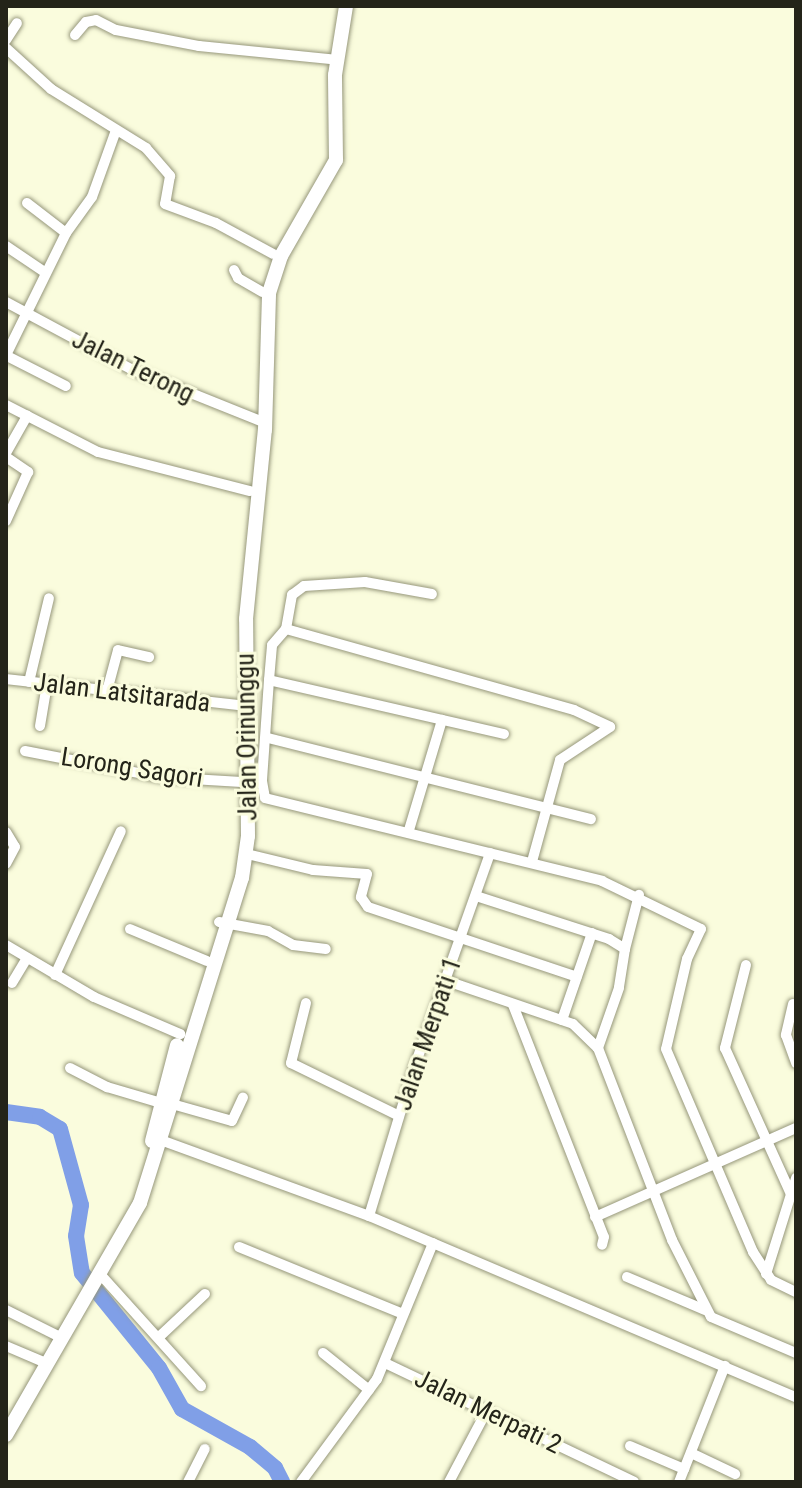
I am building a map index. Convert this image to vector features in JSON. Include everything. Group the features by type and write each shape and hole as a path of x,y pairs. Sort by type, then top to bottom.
{"street":[{"name":"Jalan Orinunggu","path":"166,1103 247,854 248,792 242,706 250,491 262,422 262,292 273,254 327,166 330,59 340,6"},
{"name":"Jalan Orinunggu","path":"247,576 262,422 271,278 336,160 335,75 346,6"},
{"path":"75,35 86,22 96,20 116,30 199,46 330,59"},
{"path":"6,40 17,23"},
{"path":"6,48 51,89 115,133 146,148 170,176 165,204 216,223 273,254"},
{"path":"66,386 7,356 66,233 92,197 115,133"},
{"path":"27,203 66,233"},
{"path":"6,246 46,273"},
{"path":"234,270 238,278 262,292"},
{"name":"Jalan Terong","path":"6,302 144,375 262,422"},
{"path":"6,405 98,452 250,491"},
{"path":"6,521 28,472 6,455 27,416"},
{"path":"248,792 268,738 272,645 286,629 292,595 304,586 365,582 432,594"},
{"path":"29,682 49,598"},
{"path":"286,629 574,710 610,727 560,760 545,805 532,862"},
{"path":"107,691 118,650 149,657"},
{"name":"Jalan Latsitarada","path":"6,679 242,706"},
{"path":"269,680 504,734"},
{"path":"40,726 47,684"},
{"path":"409,830 442,720"},
{"path":"268,738 591,819"},
{"name":"Lorong Sagori","path":"25,751 248,792 532,862 639,895 701,929 687,959 666,1049 714,1164"},
{"name":"Jalan Orinunggu","path":"6,1420 56,1335 96,1277 157,1139 180,1034 223,923 240,852 248,792"},
{"path":"55,975 121,831"},
{"path":"6,832 15,847 6,864"},
{"name":"Jalan Merpati 1","path":"369,1216 399,1116 490,853"},
{"path":"247,854 313,870 367,874 364,904 461,941 577,977"},
{"path":"598,1048 619,988 639,895"},
{"path":"476,896 592,933 625,949"},
{"path":"223,923 268,931 293,945 326,949"},
{"path":"130,929 207,961"},
{"path":"562,1020 592,933"},
{"path":"6,945 55,975 180,1034"},
{"path":"12,983 27,958"},
{"path":"746,965 724,1042 791,1194"},
{"path":"447,981 584,1030 598,1048 672,1240 707,1311"},
{"path":"306,1003 291,1063 399,1116"},
{"path":"793,1004 786,1035 796,1063"},
{"path":"513,1005 595,1217 602,1245"},
{"path":"70,1068 99,1084 232,1121 243,1097"},
{"path":"595,1217 767,1138 796,1128"},
{"path":"157,1139 369,1216 796,1397"},
{"path":"714,1164 766,1274 796,1292"},
{"path":"766,1274 796,1178"},
{"path":"301,1482 369,1390 385,1363 433,1243"},
{"path":"239,1247 403,1314"},
{"path":"96,1277 159,1337 201,1386"},
{"path":"627,1277 707,1311 726,1325 796,1353"},
{"name":"Jalan Orinunggu","path":"6,1435 82,1294"},
{"path":"159,1337 205,1294"},
{"path":"6,1310 56,1335"},
{"path":"6,1346 41,1361"},
{"path":"323,1353 369,1390"},
{"name":"Jalan Merpati 2","path":"385,1363 634,1482"},
{"path":"679,1482 725,1366"},
{"path":"449,1482 486,1412"},
{"path":"630,1446 684,1469"},
{"path":"188,1482 205,1449"},
{"path":"691,1453 735,1474"}],"waterway":[{"path":"6,1112 40,1117"},
{"path":"40,1117 60,1129 81,1205 76,1236 82,1273 159,1368 182,1409 250,1447 275,1468 282,1482"}]}
